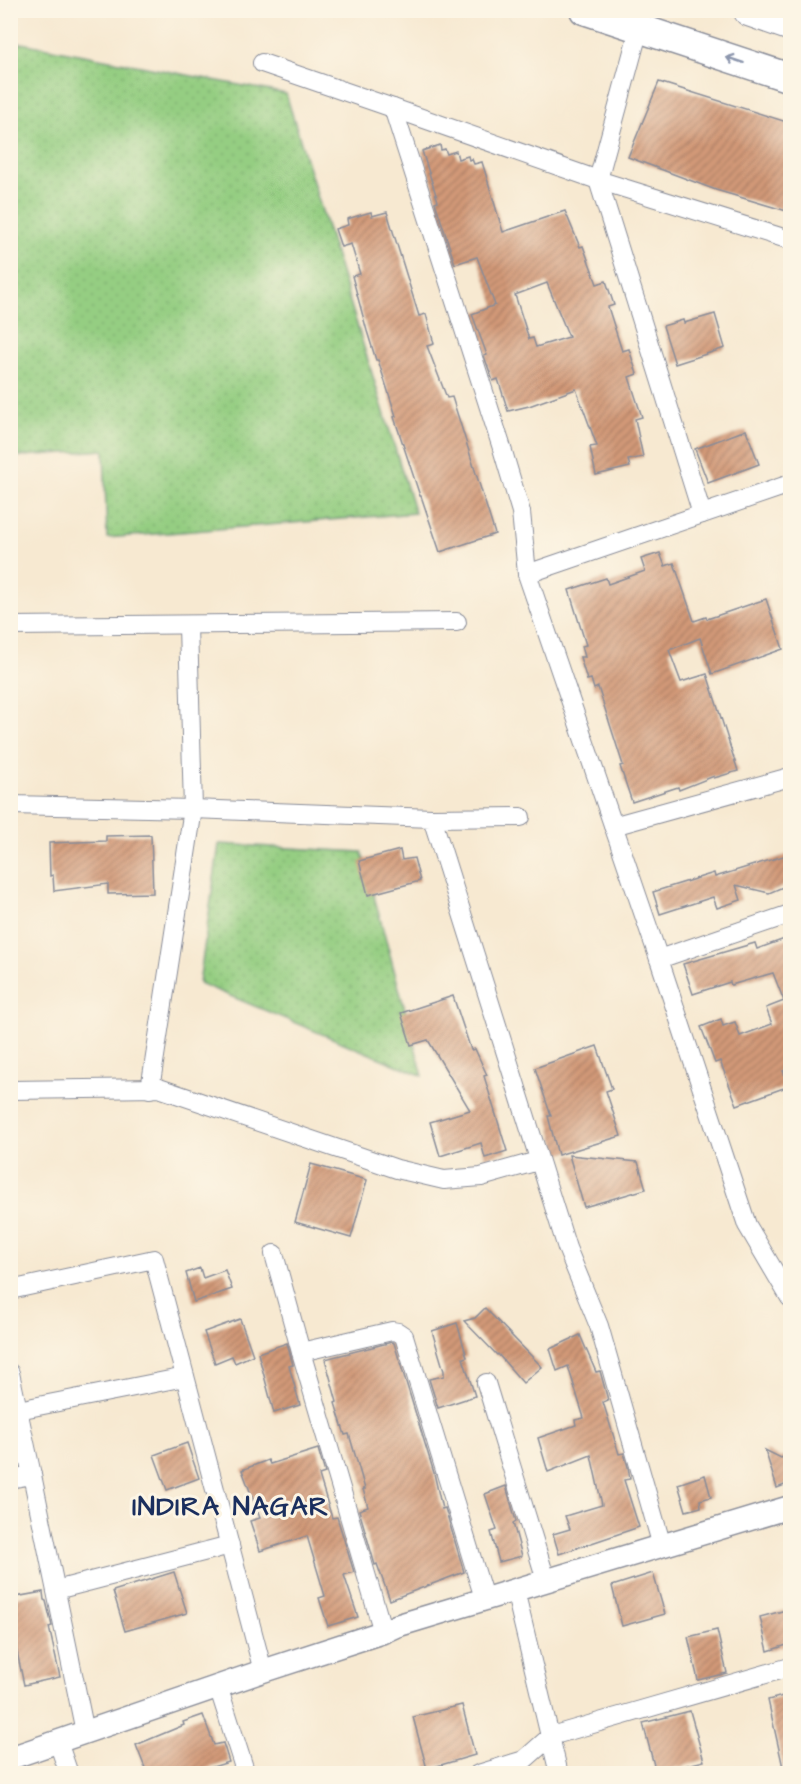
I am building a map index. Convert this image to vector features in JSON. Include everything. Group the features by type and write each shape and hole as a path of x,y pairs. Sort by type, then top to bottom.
{"highway":[{"path":"750,10 790,24"}],"main road":[{"path":"584,10 790,78"}],"street":[{"path":"639,29 598,180 702,514"},
{"path":"262,63 598,180 790,240"},
{"path":"393,108 501,445 520,512 527,574 747,1225 790,1298"},
{"path":"527,574 790,484"},
{"path":"10,626 457,622"},
{"path":"150,1089 193,809 188,626"},
{"path":"613,826 790,777"},
{"path":"10,805 432,818 521,817"},
{"path":"432,818 538,1161 567,1248 599,1326 662,1546"},
{"path":"659,959 790,914"},
{"path":"10,1090 159,1088 398,1169 444,1180 481,1177 538,1161"},
{"path":"274,1254 383,1632"},
{"path":"10,1290 153,1259 263,1671"},
{"path":"301,1352 392,1331 404,1336 484,1599"},
{"path":"10,1373 85,1732"},
{"path":"18,1410 185,1377"},
{"path":"486,1383 546,1581"},
{"path":"10,1479 32,1475"},
{"path":"10,1758 396,1626 790,1507"},
{"path":"56,1590 230,1545"},
{"path":"515,1590 559,1773"},
{"path":"478,1773 524,1760 551,1736 790,1667"},
{"path":"218,1686 246,1773"},
{"path":"58,1742 69,1773"}],"green space":[{"path":"11,41 286,94 415,513 107,538 104,450 11,457"},
{"path":"219,844 362,852 423,1076 199,983"}],"building":[{"path":"659,82 790,123 790,212 716,190 628,157"},
{"path":"440,145 441,150 445,149 447,154 456,151 458,159 468,156 474,164 482,162 503,232 565,211 580,247 583,246 597,284 606,281 614,305 608,307 622,351 629,349 637,374 629,377 642,417 635,419 643,457 628,460 630,467 596,475 590,447 597,446 576,389 508,411 498,379 493,381 484,356 487,355 472,314 495,305 477,257 455,264 435,202 438,201 422,151","holes":["547,283 569,337 536,347 533,338 529,339 515,295"]},
{"path":"371,212 372,216 387,212 419,316 426,314 434,344 427,346 447,398 452,397 495,534 440,552 367,331 352,276 360,274 351,244 341,247 335,229 348,225 347,219"},
{"path":"715,314 725,348 675,364 663,326"},
{"path":"746,430 759,464 708,483 695,449"},
{"path":"660,553 665,566 674,563 694,621 706,617 707,619 766,599 783,649 712,674 700,638 669,650 681,682 707,674 738,771 714,778 714,776 679,790 678,787 632,802 620,766 623,765 598,687 594,689 591,679 587,680 580,657 585,657 582,646 586,645 569,590 606,578 608,584 645,571 641,559"},
{"path":"151,835 153,893 108,894 108,884 54,891 53,875 50,876 49,843 106,841 106,836"},
{"path":"400,850 402,860 414,858 420,881 368,895 359,861"},
{"path":"790,854 790,884 769,893 736,885 741,900 717,908 713,897 660,914 653,892 714,873 715,877"},
{"path":"790,937 790,1068 783,1071 789,1086 737,1105 720,1061 715,1063 701,1027 721,1019 723,1026 735,1022 740,1036 772,1024 766,1008 784,1001 773,973 731,985 730,982 693,994 683,964 755,943 757,949"},
{"path":"453,996 471,1050 475,1049 487,1075 484,1076 507,1151 485,1158 481,1143 440,1156 430,1122 470,1110 428,1040 411,1045 401,1013"},
{"path":"597,1046 612,1089 606,1091 621,1136 558,1155 548,1116 551,1116 535,1068"},
{"path":"569,1155 638,1162 646,1189 584,1207"},
{"path":"311,1164 367,1180 351,1238 295,1222"},
{"path":"200,1268 203,1278 225,1270 232,1289 194,1302 186,1273"},
{"path":"485,1308 542,1367 523,1383 498,1354 464,1321 475,1318"},
{"path":"240,1319 253,1355 235,1363 232,1356 215,1363 204,1332"},
{"path":"457,1323 467,1357 463,1358 475,1396 438,1408 429,1379 444,1376 444,1371 432,1331"},
{"path":"580,1335 596,1372 600,1371 608,1400 603,1402 619,1454 624,1453 630,1479 624,1480 639,1527 559,1554 553,1534 570,1529 565,1516 602,1505 591,1455 548,1472 538,1438 576,1425 575,1420 584,1418 568,1366 557,1371 550,1349"},
{"path":"392,1342 434,1473 442,1509 445,1508 464,1572 390,1600 377,1564 375,1565 359,1510 368,1507 363,1489 365,1489 349,1434 345,1435 335,1403 337,1402 325,1359"},
{"path":"287,1343 293,1365 289,1366 300,1405 274,1413 258,1353"},
{"path":"187,1443 199,1478 167,1490 154,1455"},
{"path":"318,1449 325,1473 319,1475 332,1518 337,1517 354,1572 344,1575 358,1617 328,1626 319,1598 325,1596 307,1536 260,1551 250,1521 260,1518 242,1470 268,1460 270,1464"},
{"path":"765,1450 781,1458 790,1454 790,1483 777,1488"},
{"path":"705,1475 711,1497 700,1500 701,1507 686,1511 678,1484"},
{"path":"506,1486 516,1521 513,1523 522,1556 499,1562 491,1532 497,1530 485,1494"},
{"path":"174,1572 187,1613 125,1631 113,1591"},
{"path":"653,1573 665,1614 622,1626 612,1586"},
{"path":"43,1592 52,1626 49,1627 60,1677 24,1685 15,1642 10,1642 10,1598"},
{"path":"786,1610 790,1644 768,1651 760,1617"},
{"path":"717,1630 727,1673 698,1680 688,1637"},
{"path":"790,1694 790,1771 784,1772 768,1700"},
{"path":"462,1705 475,1755 427,1769 413,1717"},
{"path":"690,1711 704,1761 656,1773 643,1723"},
{"path":"203,1715 214,1745 223,1743 229,1762 193,1773 147,1773 136,1745"}],"district":[{"name":"INDIRA NAGAR","path":"231,1506"}]}
